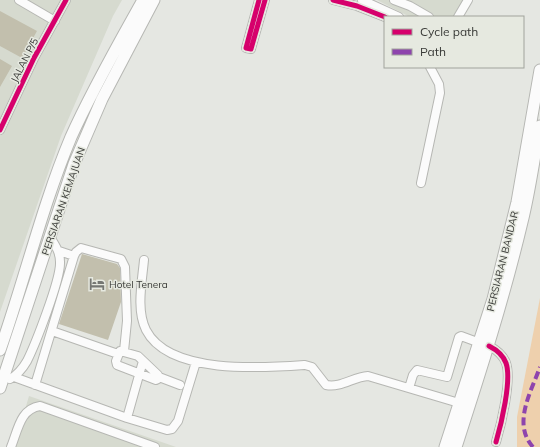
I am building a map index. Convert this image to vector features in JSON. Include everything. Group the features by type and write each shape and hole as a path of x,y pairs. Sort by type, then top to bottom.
{"main road":[{"name":"PERSIARAN KEMAJUAN","path":"1,345 55,180 71,138 92,94 143,0"},
{"name":"PERSIARAN KEMAJUAN","path":"0,387 70,174 102,99 154,0"},
{"name":"PERSIARAN BANDAR","path":"445,447 459,403 484,344 493,299 517,202 540,70"},
{"name":"PERSIARAN BANDAR","path":"456,447 484,344 522,220 540,126"}],"street":[{"path":"19,0 55,21"},
{"name":"JALAN P/5","path":"0,130 66,0"},
{"path":"259,0 246,48 251,49 265,0"},
{"path":"333,0 356,2 396,16"},
{"path":"394,0 412,3 428,16"},
{"path":"459,16 468,0"},
{"path":"356,2 384,16"},
{"path":"421,183 440,93 439,84 431,68"},
{"path":"0,387 14,377 28,360 41,328 60,269 58,251 50,237"},
{"path":"35,385 74,256 81,248 121,259 125,267 126,313 121,353 115,363 116,366 156,380 159,377"},
{"path":"58,251 74,256"},
{"path":"144,260 141,312 146,329 154,340 166,350 196,362 252,368 305,365 312,367 326,385 335,387 360,377 368,376 459,403"},
{"path":"52,331 121,353 133,353 157,373 159,377 180,385"},
{"path":"409,388 413,374 417,370 447,376 458,337 461,336 484,344 500,354 507,369 502,421 496,442"},
{"path":"126,418 143,361"},
{"path":"14,377 126,418 160,429 172,429 178,421 196,362"},
{"path":"11,447 24,413 32,407 40,406 155,447"}],"shaded area":[{"path":"0,0 122,0 113,16 61,136 0,312"},
{"path":"377,0 471,0 463,16 408,16"},
{"path":"540,298 540,447 517,447 517,417"},
{"path":"29,396 176,447 14,447"}],"building":[{"path":"0,11 37,31 22,58 0,46"},
{"path":"0,59 12,66 0,87"},
{"name":"Hotel Tenera","path":"82,254 117,264 120,268 121,302 108,340 59,324"}],"marked path":[{"path":"533,447 527,438 524,428 524,418 528,397 540,367"}],"cycle path":[{"path":"0,130 34,58 66,0"},
{"path":"259,0 246,48 251,49 265,0"},
{"path":"333,0 357,6 384,17"},
{"path":"489,346 497,351 506,363 508,380 501,425 496,442"}],"place":[{"name":"Hotel Tenera","path":"97,284"}]}
